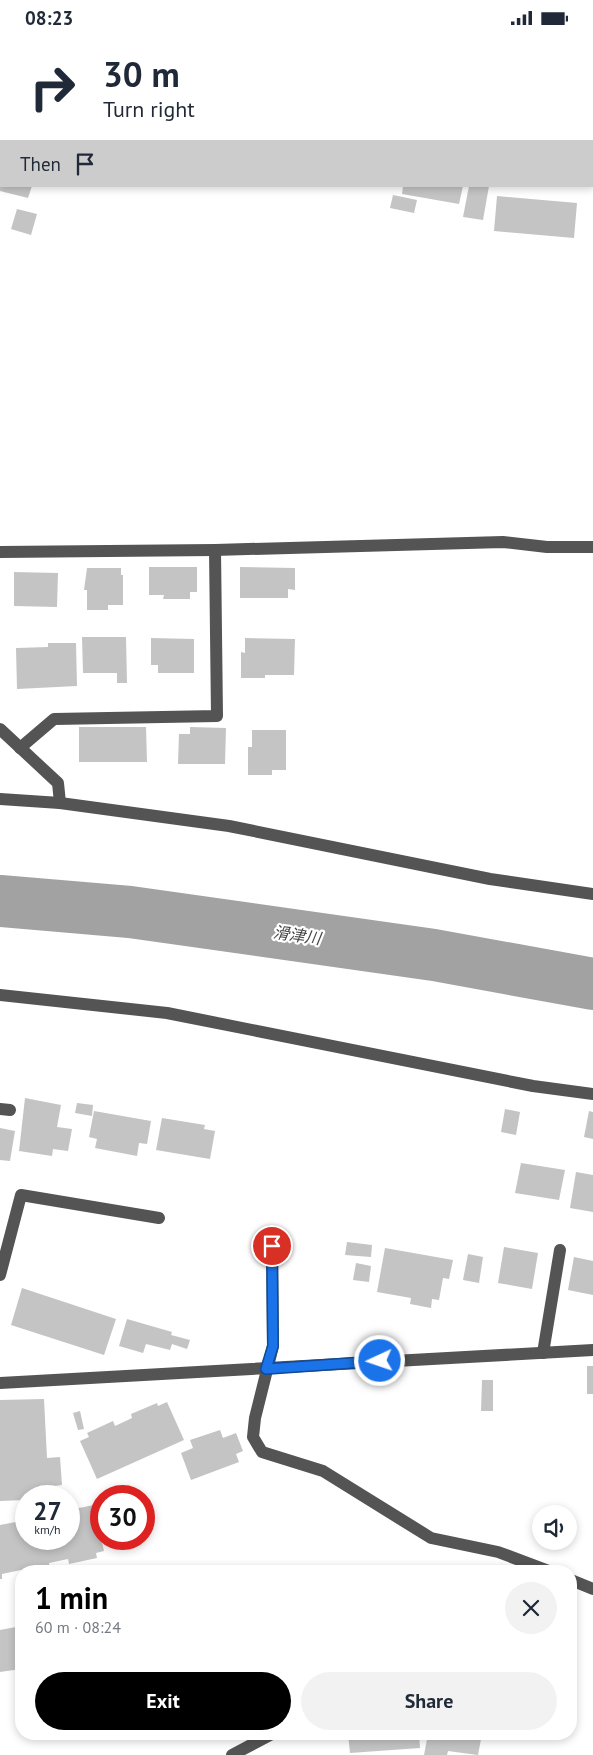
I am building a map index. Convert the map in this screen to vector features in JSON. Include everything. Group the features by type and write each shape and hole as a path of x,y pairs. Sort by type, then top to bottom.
{"street":[{"path":"0,552 215,550 503,542 547,547 593,547"},
{"path":"20,748 54,719 217,716 215,550"},
{"path":"0,729 58,783 60,803"},
{"path":"0,799 60,803 229,826 490,879 593,894"},
{"path":"0,995 167,1013 533,1086 593,1094"},
{"path":"0,1275 20,1195 159,1218"},
{"path":"272,1246 273,1346 266,1369 253,1437 262,1451 322,1471 431,1538 498,1552 533,1565"},
{"path":"543,1353 560,1250"},
{"path":"0,1383 593,1350"},
{"path":"577,1582 593,1589"},
{"path":"232,1755 261,1740"}],"building":[{"path":"0,187 32,187 28,198 0,191"},
{"path":"403,187 463,187 459,204 402,194"},
{"path":"469,187 489,187 483,220 463,217"},
{"path":"393,195 417,200 414,213 390,208"},
{"path":"497,196 577,203 574,238 494,231"},
{"path":"17,209 37,214 31,235 11,229"},
{"path":"149,567 197,567 197,592 190,592 190,599 163,599 164,595 149,595"},
{"path":"240,567 295,568 295,590 288,589 288,598 240,598"},
{"path":"87,568 121,568 121,575 123,575 123,605 108,605 108,610 87,610 87,590 84,590"},
{"path":"14,572 58,573 57,607 14,606"},
{"path":"82,637 126,637 127,683 117,683 117,673 83,673"},
{"path":"151,638 194,639 194,673 158,673 158,665 151,665"},
{"path":"245,638 295,639 294,675 265,675 265,678 241,678 241,652 245,653"},
{"path":"48,643 76,643 77,686 17,689 16,648 48,647"},
{"path":"79,727 146,727 147,762 79,762"},
{"path":"190,727 226,728 225,764 178,764 179,734 190,734"},
{"path":"252,730 286,730 286,770 272,770 272,775 248,775 248,747 252,747"},
{"path":"25,1098 61,1105 57,1127 72,1129 68,1151 53,1149 52,1156 19,1151"},
{"path":"77,1103 93,1105 92,1116 75,1113"},
{"path":"505,1109 520,1112 516,1135 501,1132"},
{"path":"94,1111 151,1121 147,1144 139,1143 137,1156 95,1148 97,1139 89,1137"},
{"path":"589,1111 593,1112 593,1139 584,1137"},
{"path":"162,1118 205,1125 204,1129 215,1131 210,1159 156,1150"},
{"path":"0,1128 15,1131 10,1161 0,1160"},
{"path":"521,1163 565,1170 559,1200 515,1193"},
{"path":"576,1172 593,1175 593,1212 570,1208"},
{"path":"347,1242 372,1245 371,1257 345,1255"},
{"path":"504,1247 538,1253 532,1289 498,1283"},
{"path":"385,1248 453,1260 449,1279 443,1278 439,1300 432,1299 431,1308 410,1304 411,1298 377,1292"},
{"path":"468,1254 483,1257 479,1283 463,1280"},
{"path":"574,1257 593,1261 593,1295 568,1290"},
{"path":"356,1263 371,1266 369,1282 353,1280"},
{"path":"22,1288 116,1319 104,1355 11,1325"},
{"path":"127,1319 172,1332 171,1335 190,1340 187,1349 172,1344 170,1350 146,1344 143,1353 119,1346"},
{"path":"587,1366 593,1366 593,1394 587,1394"},
{"path":"482,1380 493,1380 493,1411 481,1411"},
{"path":"44,1399 47,1458 60,1457 62,1485 15,1485 15,1500 0,1501 0,1400"},
{"path":"167,1402 184,1440 97,1479 80,1441 89,1437 87,1433 113,1421 115,1426 132,1418 131,1414 157,1403 158,1406"},
{"path":"80,1411 84,1429 78,1430 73,1413"},
{"path":"220,1430 223,1438 236,1433 243,1451 236,1454 239,1462 191,1480 181,1453 193,1448 190,1440"},
{"path":"90,1506 90,1550 104,1551 96,1553 97,1558 69,1564 68,1559 49,1563 49,1565 15,1565 15,1571 2,1574 2,1579 0,1579 0,1525 15,1522 15,1550 80,1550 80,1508"},
{"path":"15,1627 15,1670 0,1672 0,1630"},
{"path":"349,1740 419,1740 420,1748 350,1753"},
{"path":"427,1740 481,1740 478,1755 448,1751 447,1755 424,1755"}],"waterway":[{"name":"滑津川","path":"0,901 130,912 434,955 593,984"}],"route":[{"path":"272,1246 273,1346 266,1369 380,1361"}]}
